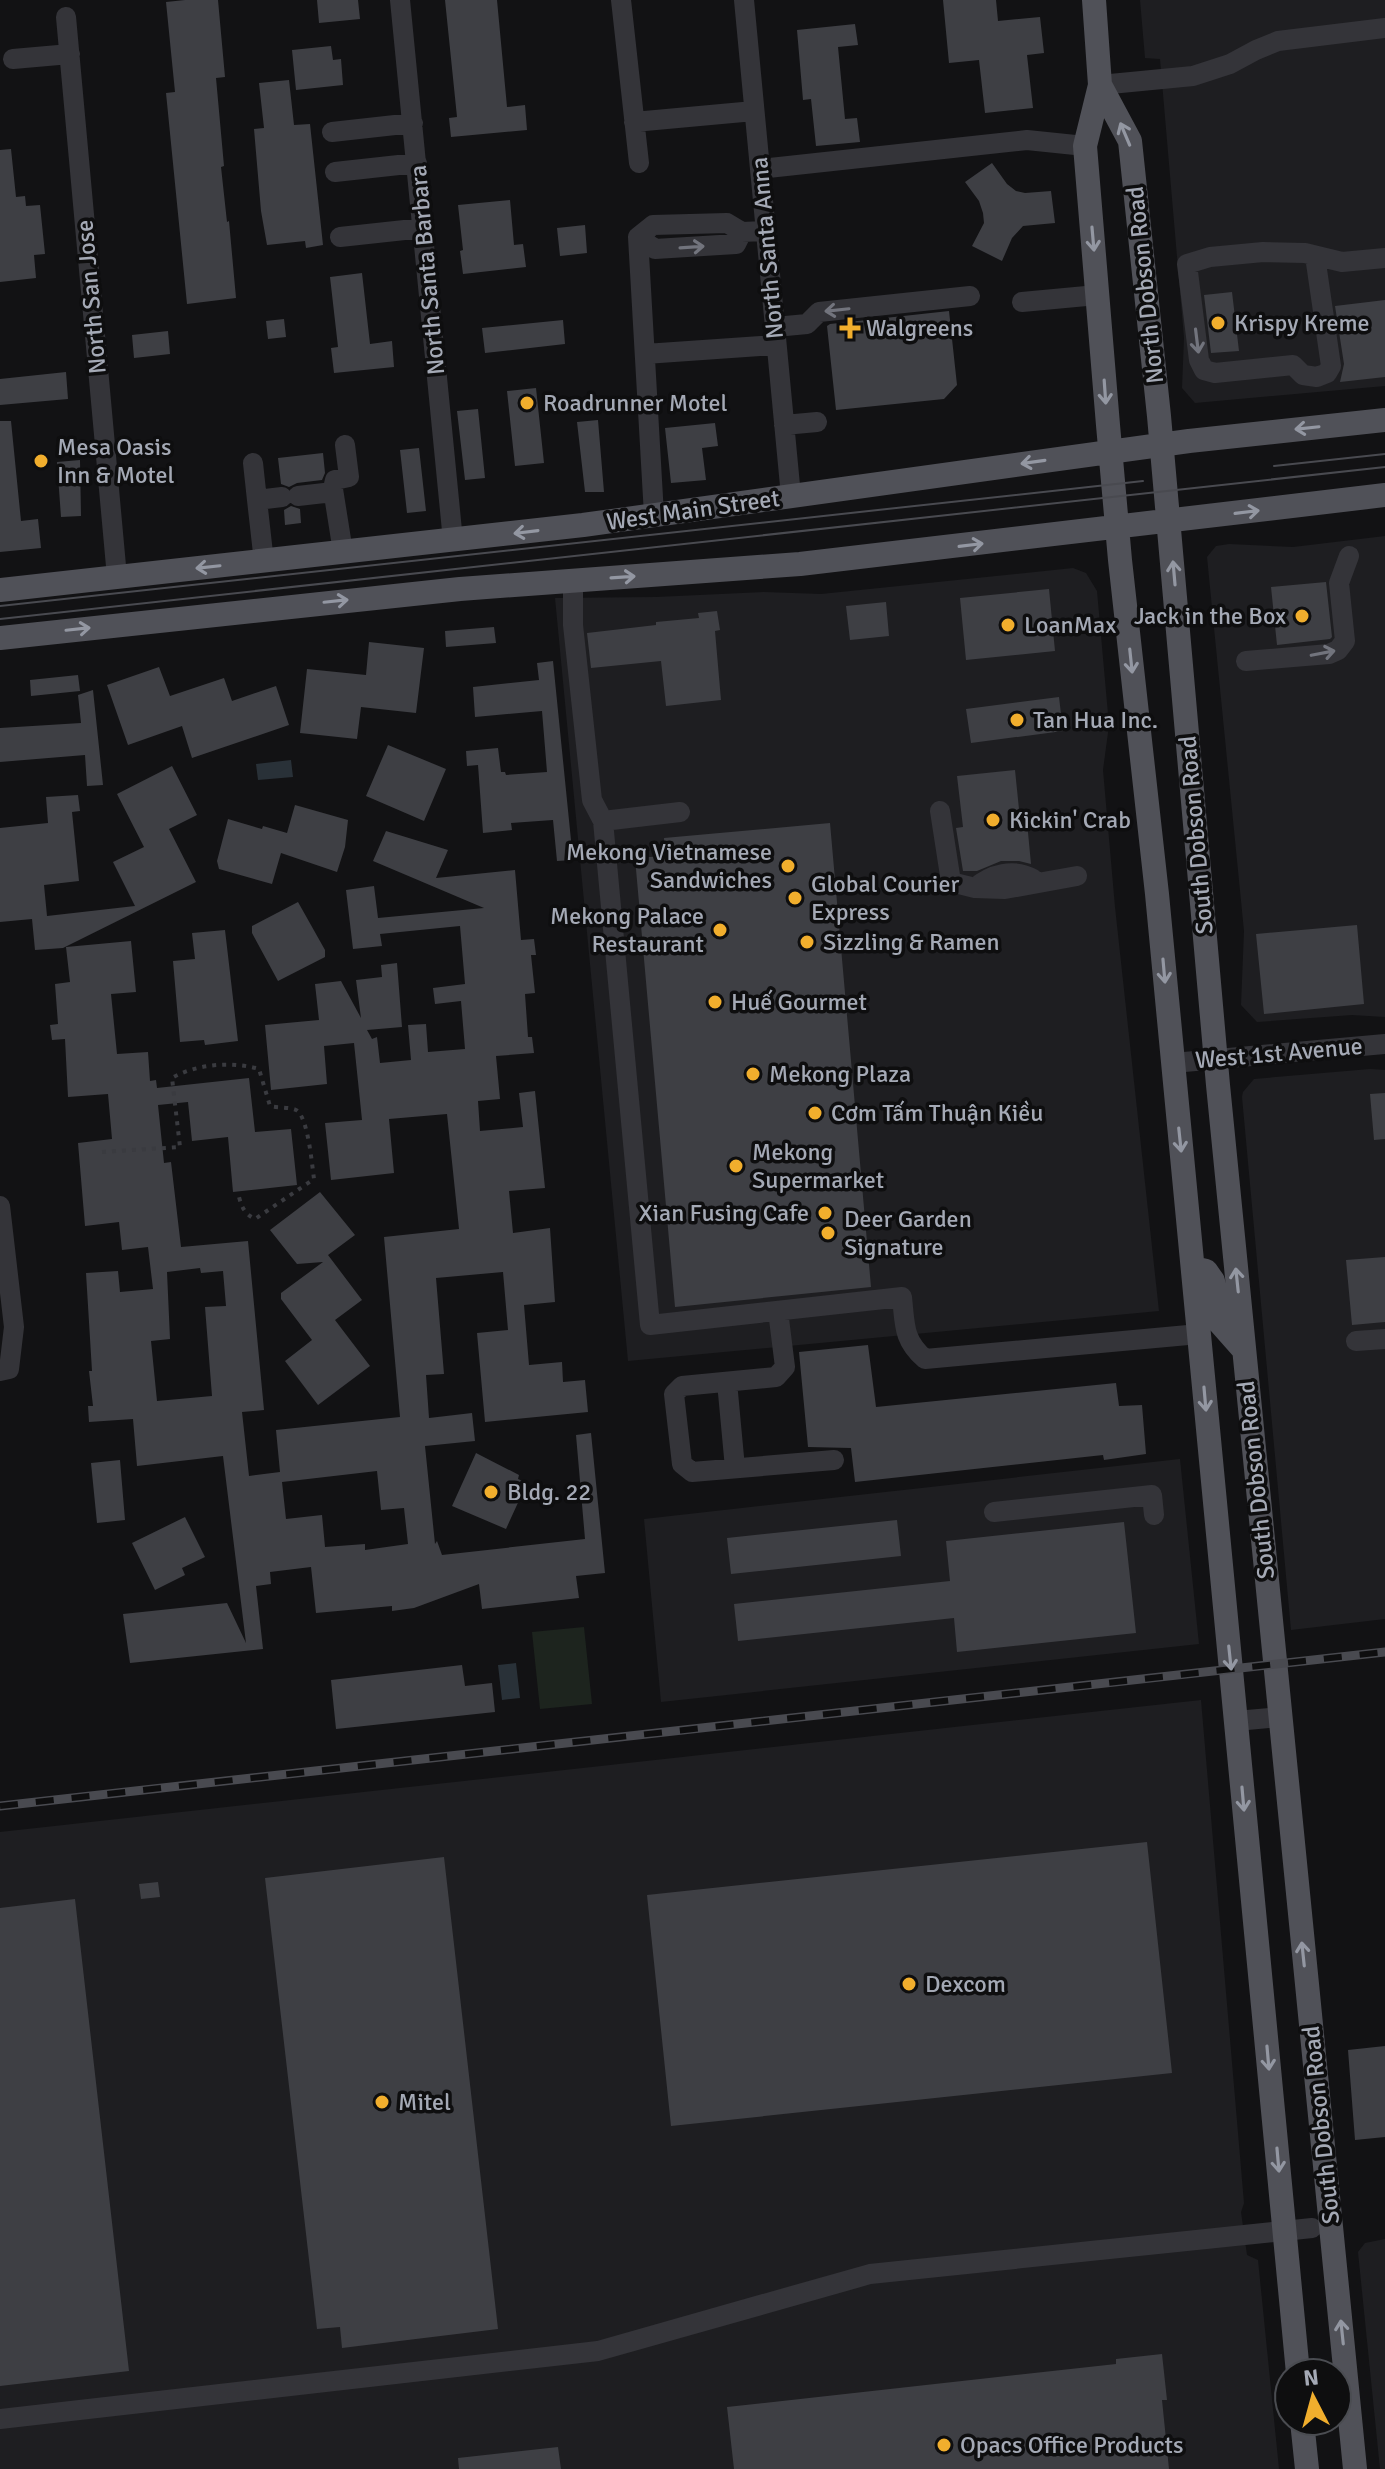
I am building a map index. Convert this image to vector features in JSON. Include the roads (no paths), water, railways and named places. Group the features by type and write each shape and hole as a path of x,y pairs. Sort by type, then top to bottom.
{"main road":[{"name":"North Dobson Road","path":"1094,0 1100,85 1085,146 1114,497"},
{"name":"North Dobson Road","path":"1100,85 1130,141 1167,491"},
{"name":"West Main Street","path":"0,590 453,541 1110,451 1385,420"},
{"name":"South Dobson Road","path":"1167,491 1215,1059 1355,2469"},
{"path":"0,638 263,609 800,564 1385,495"},
{"name":"South Dobson Road","path":"1114,497 1173,1063 1296,2357"},
{"path":"1193,1268 1206,1271 1213,1281 1220,1323 1243,1349"},
{"path":"1304,2437 1307,2469"}],"street":[{"name":"North Santa Barbara","path":"400,0 453,541"},
{"path":"621,0 639,163"},
{"name":"North Santa Anna","path":"744,0 791,496"},
{"name":"North San Jose","path":"66,17 117,577"},
{"path":"1100,85 1193,76 1230,64 1278,41 1385,28"},
{"path":"13,59 70,54"},
{"path":"634,122 754,111"},
{"path":"332,132 413,123"},
{"path":"760,169 1027,140 1085,146"},
{"path":"335,172 417,163"},
{"path":"340,237 423,228"},
{"path":"654,515 638,237 655,249 736,244 742,232 766,231"},
{"path":"1315,256 1331,366 1327,373 1317,377 1303,375 1293,365 1215,373 1204,370 1199,360 1187,264 1210,257 1263,252 1305,253 1342,262 1385,258"},
{"path":"1022,302 1097,295"},
{"path":"645,354 776,336 807,324 819,312 970,296"},
{"path":"784,425 817,422"},
{"path":"343,552 333,492 335,480 349,477 345,445"},
{"path":"253,463 264,562"},
{"path":"257,500 333,492"},
{"path":"1246,661 1329,654 1343,646 1339,583 1349,556"},
{"path":"573,581 573,625 592,800 603,821 650,1325 902,1297 911,1347 925,1359 1199,1334"},
{"path":"940,811 951,882 975,888 1005,889 1077,876"},
{"path":"603,821 680,812"},
{"name":"West 1st Avenue","path":"1173,1063 1385,1044"},
{"path":"0,1206 14,1327 9,1369 0,1371"},
{"path":"778,1311 785,1367 776,1377 682,1386 674,1394 682,1464 692,1472 834,1460"},
{"path":"1356,1341 1385,1339"},
{"path":"727,1382 735,1468"},
{"path":"994,1512 1152,1495 1154,1515"},
{"path":"1236,1721 1280,1717"},
{"path":"0,2419 598,2351 870,2274 1312,2228"}],"tram line":[{"path":"1274,466 1385,454"},
{"path":"0,619 1385,467"},
{"path":"0,606 1143,481"}],"railway":[{"path":"0,1806 1385,1652"}],"place":[{"name":"Krispy Kreme","path":"1218,323"},
{"name":"Walgreens","path":"850,328"},
{"name":"Roadrunner Motel","path":"527,403"},
{"name":"Mesa Oasis Inn & Motel","path":"41,461"},
{"name":"Jack in the Box","path":"1302,616"},
{"name":"LoanMax","path":"1008,625"},
{"name":"Tan Hua Inc.","path":"1017,720"},
{"name":"Kickin' Crab","path":"993,820"},
{"name":"Mekong Vietnamese Sandwiches","path":"788,866"},
{"name":"Global Courier Express","path":"795,898"},
{"name":"Mekong Palace Restaurant","path":"720,930"},
{"name":"Sizzling & Ramen","path":"807,942"},
{"name":"Huế Gourmet","path":"715,1002"},
{"name":"Mekong Plaza","path":"753,1074"},
{"name":"Cơm Tấm Thuận Kiều","path":"815,1113"},
{"name":"Mekong Supermarket","path":"736,1166"},
{"name":"Xian Fusing Cafe","path":"825,1213"},
{"name":"Deer Garden Signature","path":"828,1233"},
{"name":"Bldg. 22","path":"491,1492"},
{"name":"Dexcom","path":"909,1984"},
{"name":"Mitel","path":"382,2102"},
{"name":"Opacs Office Products","path":"944,2445"}]}
